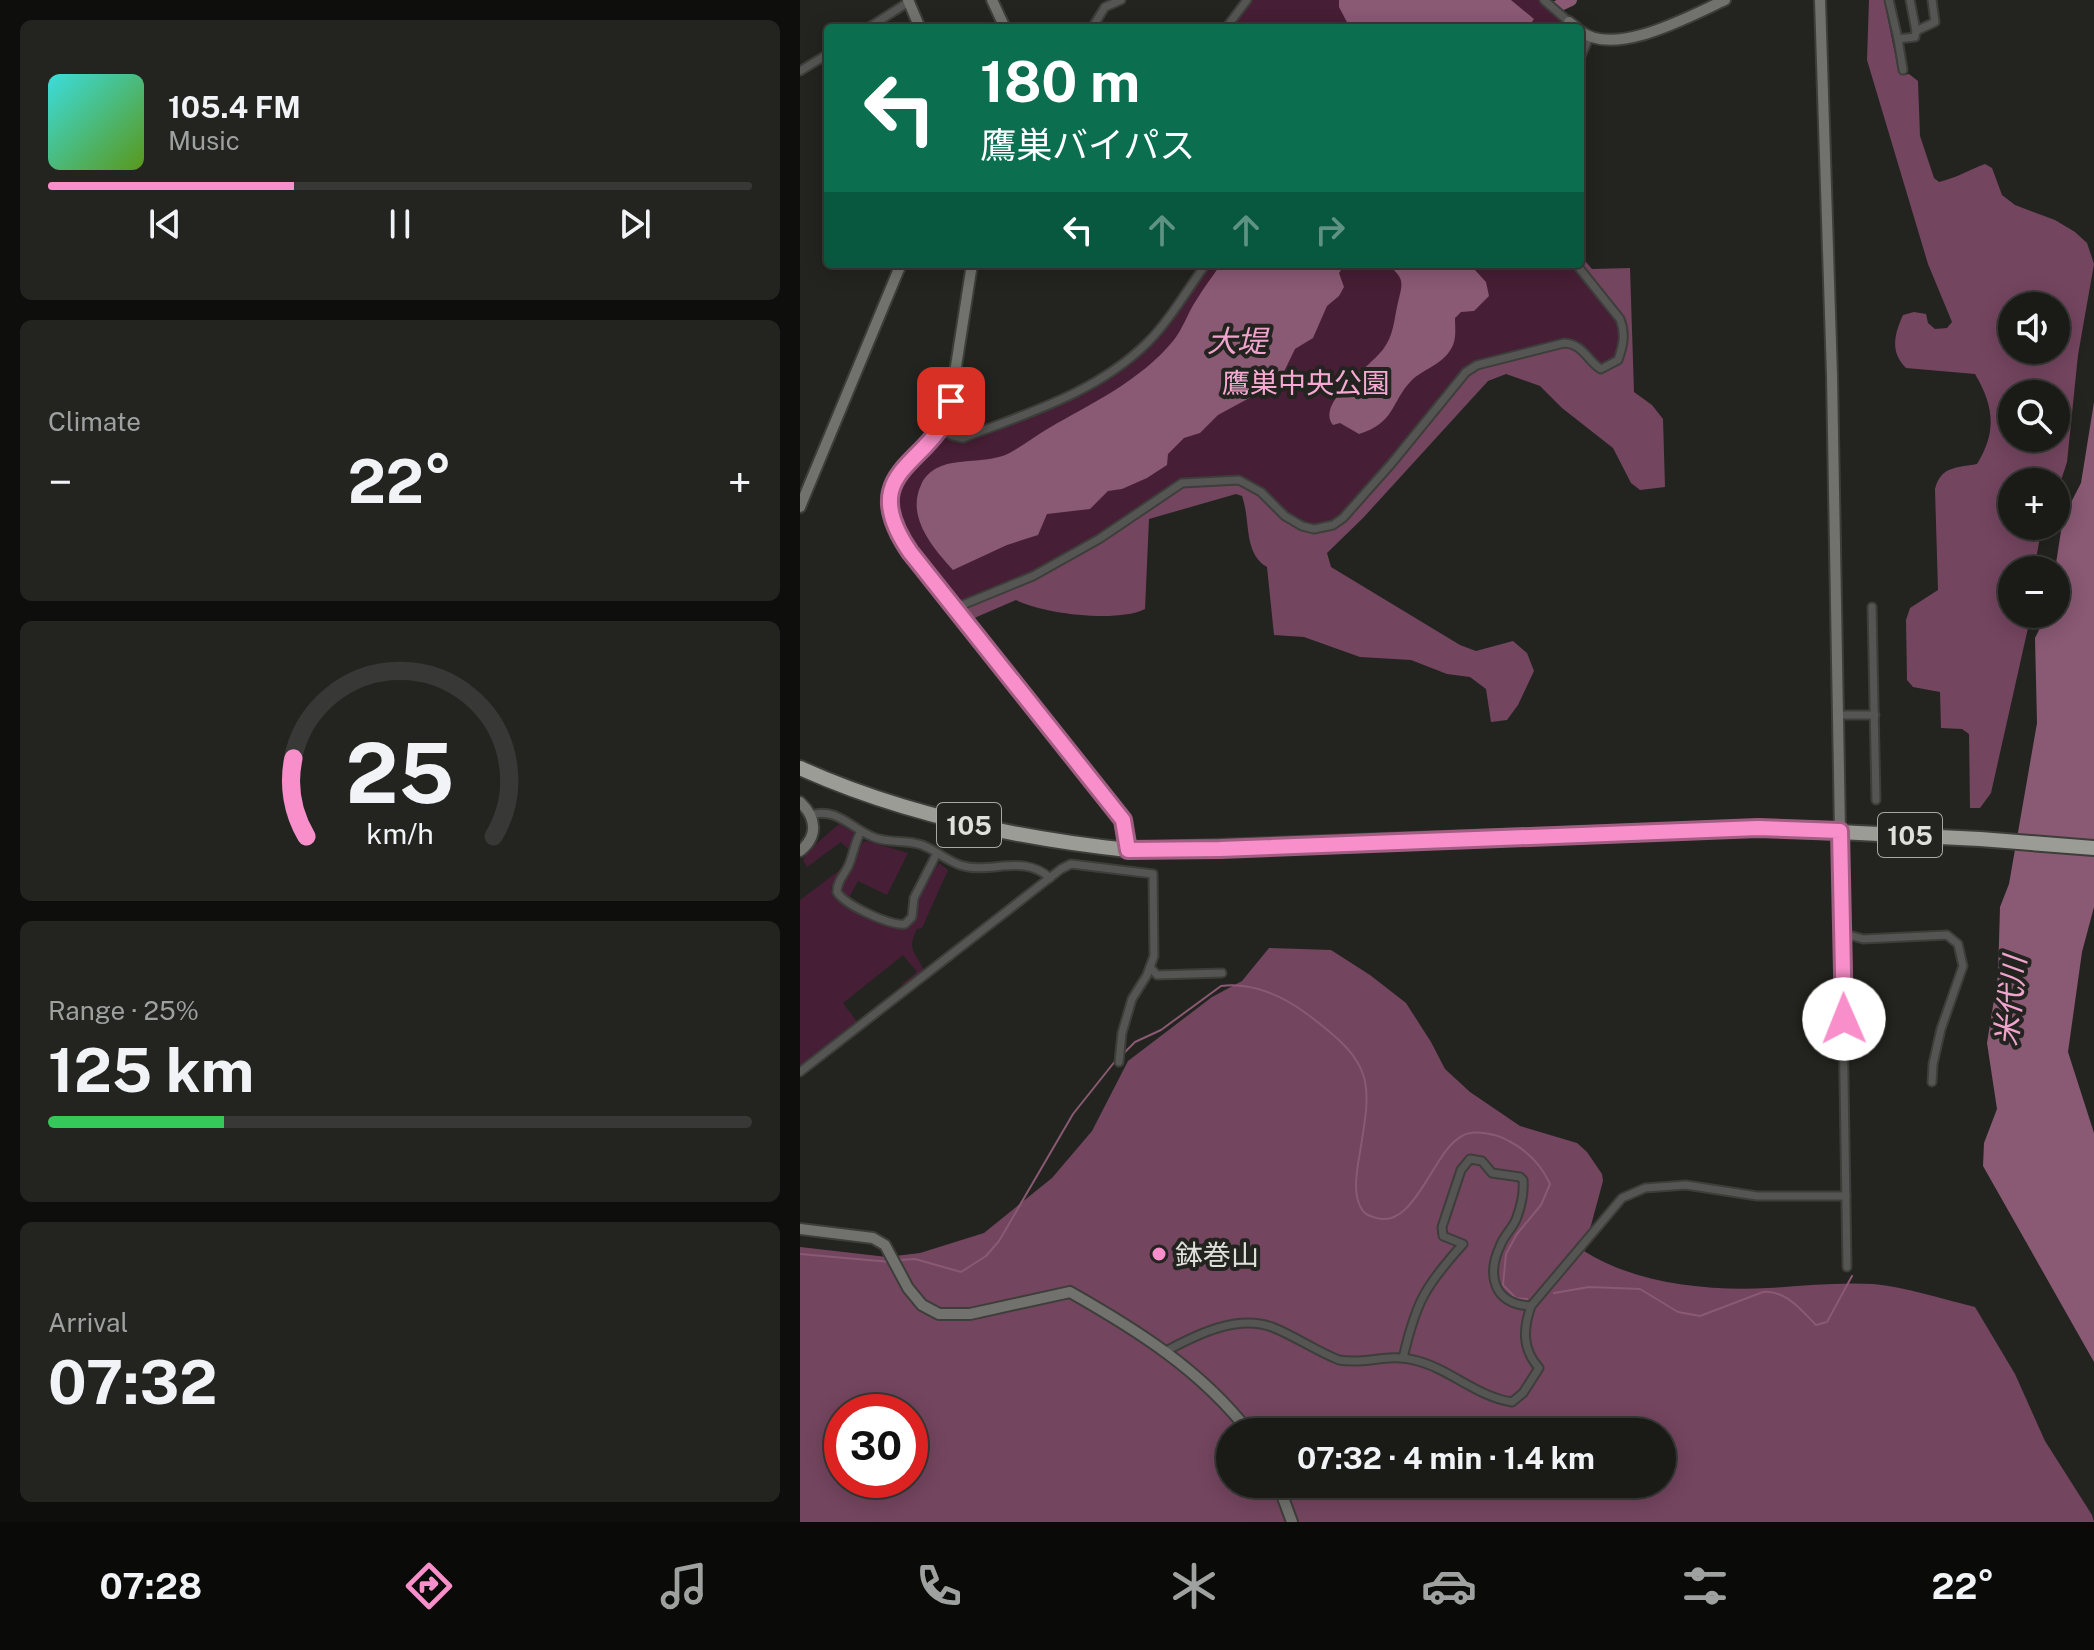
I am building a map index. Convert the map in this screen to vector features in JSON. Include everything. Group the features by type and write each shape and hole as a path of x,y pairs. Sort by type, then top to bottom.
{"highway":[{"name":"105","path":"800,768 909,807 972,825 1061,843 1128,850 1758,828 2094,848"}],"street":[{"path":"992,0 1003,24"},
{"path":"1094,24 1105,7 1121,0"},
{"path":"1229,24 1247,0"},
{"path":"1544,0 1572,24"},
{"path":"1584,31 1616,39 1641,35 1725,0"},
{"path":"1820,0 1831,360 1847,1267"},
{"path":"1889,0 1903,70"},
{"path":"1892,9 1908,0 1916,31 1915,37 1898,39"},
{"path":"1916,31 1935,22 1932,0"},
{"path":"874,24 910,1 919,24"},
{"path":"800,71 824,56"},
{"path":"800,507 899,268"},
{"path":"971,268 949,411 940,429 900,473 891,498 891,514 900,537 1123,820 1128,850 1127,871"},
{"path":"940,429 963,438 1049,406 1094,383 1147,343 1203,268"},
{"path":"955,608 1033,576 1099,539 1182,483 1239,480 1261,492 1285,516 1302,526 1314,529 1333,525 1343,518 1391,464 1466,372 1477,365 1564,343 1574,343 1586,353 1592,364 1601,369 1618,360 1624,329 1620,319 1579,268"},
{"path":"1872,607 1876,800"},
{"path":"1838,715 1875,715"},
{"path":"800,802 811,815 814,826 806,847 800,851"},
{"path":"811,815 829,812 874,838 920,844 962,866 1027,866 1050,878"},
{"path":"861,831 848,867 839,880 837,892 841,899 894,925 905,924 912,917 914,898 937,853"},
{"path":"800,1072 1071,864 1153,874 1154,956 1132,999 1122,1033 1119,1062"},
{"path":"1842,933 1863,939 1947,935 1958,944 1963,966 1941,1029 1932,1082"},
{"path":"1150,967 1157,975 1222,973"},
{"path":"1403,1358 1421,1297 1431,1280 1463,1244 1443,1236 1442,1227 1461,1170 1470,1159 1482,1161 1492,1173 1523,1180 1517,1220 1502,1241 1493,1273 1494,1285 1508,1301 1531,1306"},
{"path":"1166,1351 1198,1334 1248,1323 1276,1328 1339,1360 1353,1362 1393,1356 1431,1365 1478,1392 1512,1402 1523,1393 1539,1368 1529,1356 1525,1343 1526,1321 1531,1306 1622,1198 1645,1188 1686,1185 1757,1196 1846,1196"},
{"path":"800,1229 873,1238 885,1245 908,1288 922,1305 939,1314 970,1314 1070,1292 1127,1323 1166,1351 1207,1384 1237,1418"},
{"path":"1283,1498 1292,1522"}],"green space":[{"path":"1247,0 1544,0 1572,24 1229,24"},
{"name":"鷹巣中央公園","path":"1203,268 1579,268 1620,319 1623,346 1609,367 1477,365 1333,525 1302,526 1239,480 1099,539 1033,576 955,608 895,528 895,482 940,429 963,438 1094,383 1147,343"},
{"path":"839,824 853,832 848,849 841,842 807,867 803,860 812,842 816,844"},
{"path":"867,841 908,853 887,895 858,881 848,900 840,884 853,869 857,848"},
{"path":"939,863 948,870 922,928 917,929 912,942 913,951 924,971 905,988 902,984 917,972 903,955 843,1003 858,1023 800,1069 800,900 844,867 833,886 842,901 874,921 905,927 915,918 919,896"}],"shaded area":[{"path":"1869,0 1884,0 1898,69 1903,75 1909,74 1918,81 1920,136 1934,178 1939,182 1985,164 1992,168 2002,195 2015,205 2055,220 2075,232 2087,243 2094,264 2078,355 2070,433 2070,380 1998,380 1998,452 2068,452 2065,468 1998,468 1998,540 2039,540 2037,556 1998,556 1998,628 2028,628 1991,793 1980,808 1970,808 1969,734 1962,729 1941,728 1940,692 1913,687 1907,680 1906,620 1910,608 1938,590 1935,489 1941,476 1950,469 1977,464 1988,441 1991,419 1986,397 1975,374 1906,368 1898,356 1896,336 1903,315 1914,312 1926,314 1928,323 1935,329 1947,328 1952,322 1928,264 1867,60"},
{"path":"1584,260 1592,269 1630,268 1634,392 1652,405 1663,419 1665,487 1640,490 1631,483 1613,448 1562,408 1540,386 1506,374 1488,381 1327,553 1331,567 1460,645 1476,651 1513,641 1527,653 1534,671 1507,720 1491,722 1486,689 1470,677 1447,674 1411,660 1360,657 1304,637 1274,635 1267,567 1254,554 1242,496 1236,494 1149,519 1145,609 1117,615 1080,615 1016,600 972,619 962,605 1010,586 1083,549 1182,483 1239,480 1302,526 1333,525 1477,365 1574,343 1601,369 1618,360 1624,329 1583,268"},
{"path":"1269,948 1331,950 1370,975 1406,1003 1445,1069 1470,1092 1520,1126 1577,1143 1587,1152 1602,1174 1603,1181 1584,1251 1626,1271 1673,1283 1721,1288 1873,1284 1911,1290 1975,1307 2015,1374 2045,1441 2094,1522 800,1522 800,1247 887,1257 920,1253 984,1233 1052,1178 1092,1131 1128,1061 1212,997 1242,981"}],"water":[{"path":"1339,0 1511,0 1534,19 1531,24 1348,24 1339,7"},
{"name":"大堤","path":"1218,268 1342,268 1339,273 1344,287 1327,306 1313,338 1295,349 1279,382 1218,415 1200,433 1184,438 1168,454 1167,465 1147,478 1122,489 1108,491 1090,509 1047,514 1038,535 1007,545 953,570 930,542 919,520 917,497 928,474 938,467 989,459 1013,451 1131,380 1173,341"},
{"name":"大堤","path":"1391,268 1475,268 1486,282 1489,296 1474,311 1461,312 1455,318 1454,342 1447,354 1411,381 1380,424 1359,434 1340,423 1333,425 1330,416 1332,406 1347,385 1378,356 1389,338 1400,293 1398,274"},
{"name":"米代川","path":"2094,402 2094,907 2082,952 2068,1052 2094,1133 2094,1362 1983,1166 1984,1143 1997,1109 1987,1043 1998,975 2000,907 2009,884 2037,723 2035,638 2040,628 2070,628 2070,556 2057,556 2060,540 2070,540 2070,504 2081,483"}],"waterway":[{"path":"1558,6 1571,0"},
{"path":"1124,1053 1135,1042 1161,1030 1221,986 1256,988 1298,1007 1346,1048 1358,1062 1364,1077 1366,1113 1356,1186 1358,1201 1367,1214 1388,1219 1400,1213 1412,1202 1451,1144 1467,1134 1486,1133 1504,1138 1538,1164 1550,1184 1541,1205 1517,1234 1506,1254 1503,1285 1516,1298 1527,1299"},
{"path":"900,1260 915,1259 961,1272 986,1256 999,1241 1073,1114 1116,1060"},
{"path":"800,1254 890,1262"},
{"path":"1554,1293 1589,1287 1640,1289 1678,1312 1700,1316 1763,1292 1771,1292 1792,1302 1816,1325 1827,1322 1852,1276"}],"place":[{"name":"鉢巻山","path":"1159,1254"}],"route":[{"path":"951,401 940,429 905,465 895,482 891,514 895,528 910,552 1123,820 1128,850 1758,828 1840,831 1844,1019"}]}
